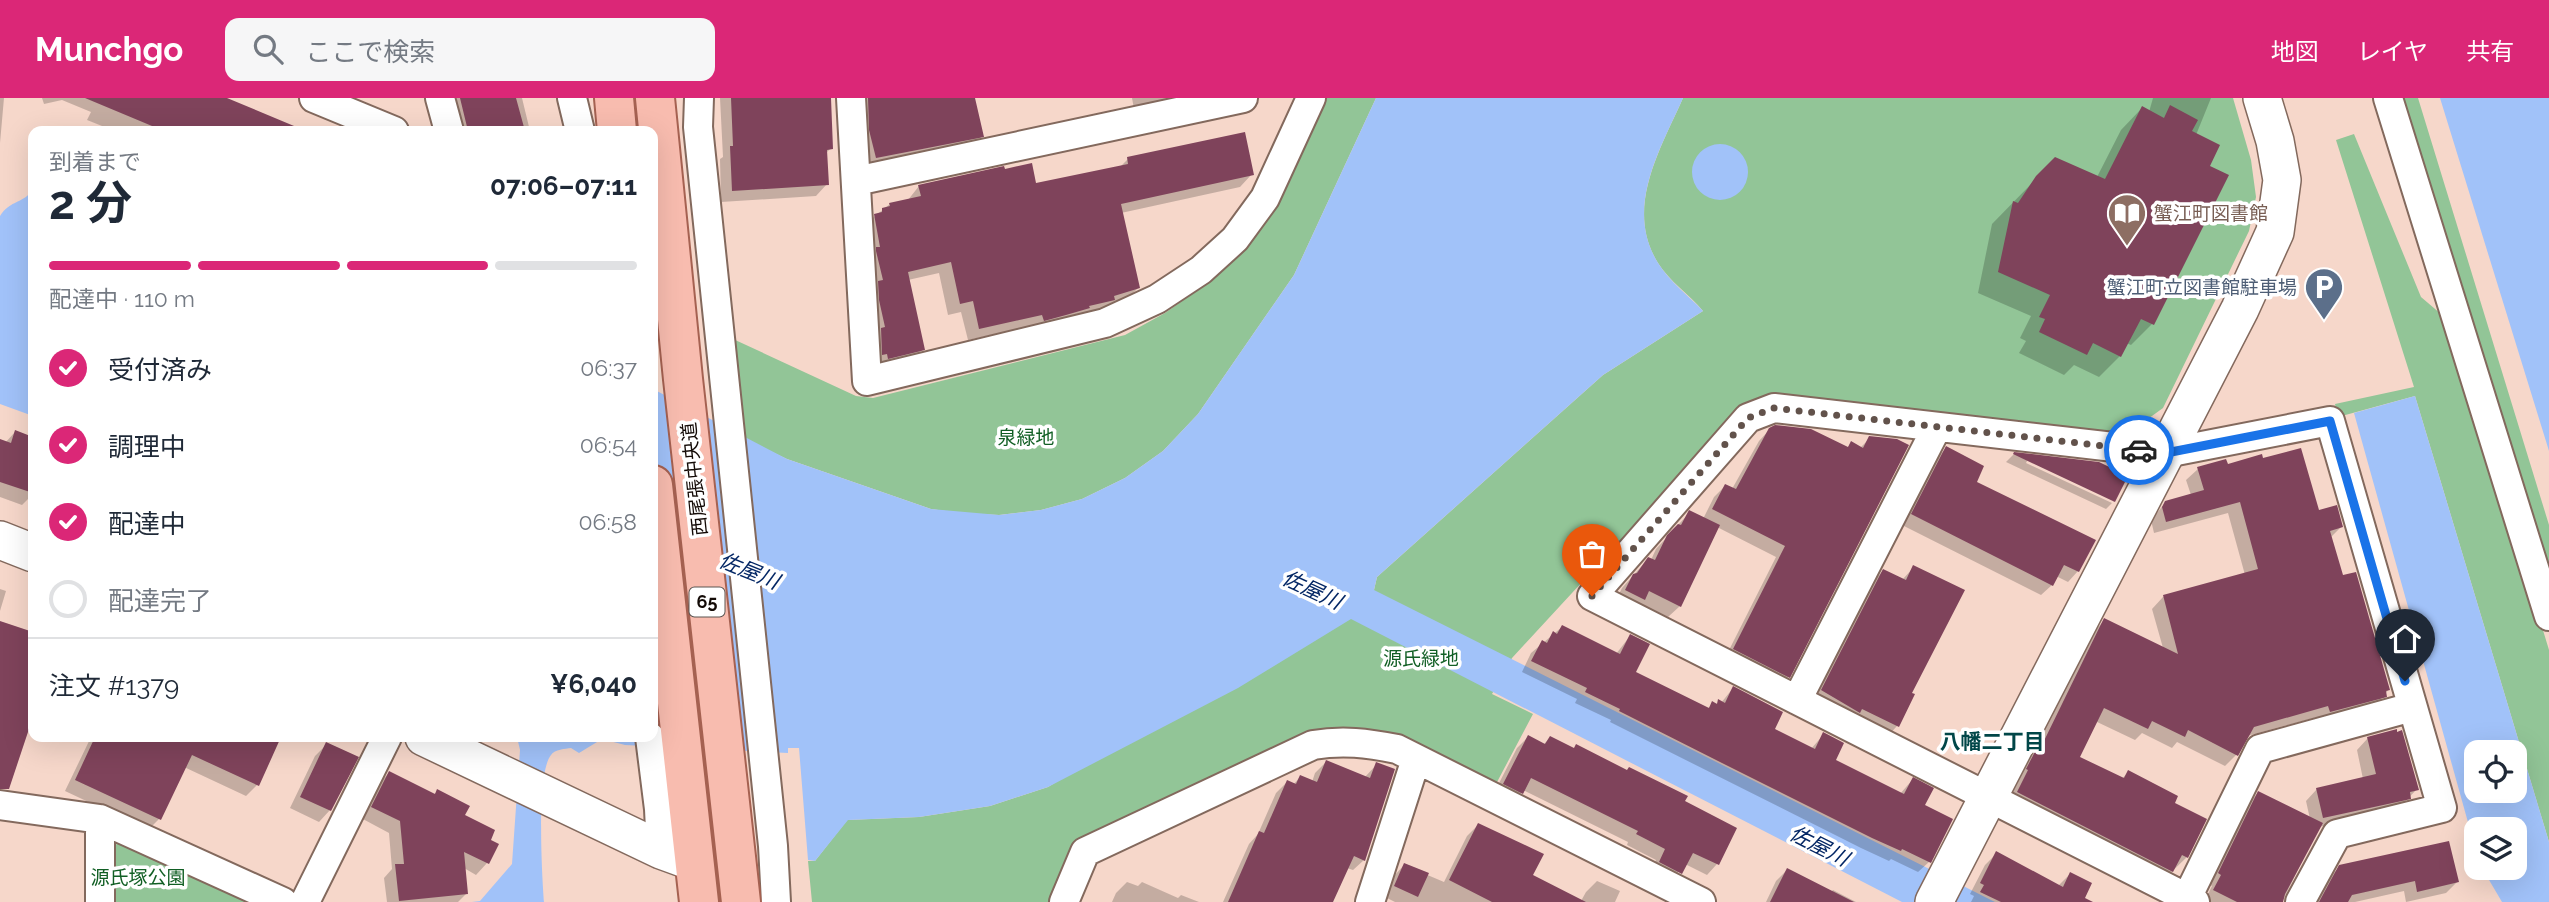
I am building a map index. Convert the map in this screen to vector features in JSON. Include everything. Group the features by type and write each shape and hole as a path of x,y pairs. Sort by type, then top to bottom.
{"main road":[{"path":"614,98 617,126"},
{"name":"西尾張中央道","path":"655,98 658,126"},
{"name":"西尾張中央道","path":"658,128 741,902"},
{"name":"65","path":"658,564 678,856 699,902"}],"street":[{"path":"314,98 382,126"},
{"path":"440,98 448,126"},
{"path":"572,98 579,126"},
{"path":"699,98 698,127 773,846 776,902"},
{"path":"851,98 867,381 1105,323 1157,299 1201,270 1235,239 1265,198 1311,98"},
{"path":"856,181 1243,98"},
{"path":"1942,886 2246,298 2275,232 2282,180 2276,141 2262,98"},
{"path":"2388,98 2549,616"},
{"path":"2300,902 2337,834 2442,808 2330,421 2166,453 1774,408 1748,418 1592,596 2191,900 2260,749 2412,706"},
{"path":"1797,700 1937,427"},
{"path":"0,540 28,551"},
{"path":"1064,902 1085,852 1313,745 1337,741 1363,742 1397,749 1701,902"},
{"path":"305,902 385,742"},
{"path":"435,742 678,856"},
{"path":"652,742 674,816"},
{"path":"1370,902 1416,759"},
{"path":"0,806 100,819 284,902"},
{"path":"100,819 100,902"}],"green space":[{"name":"泉緑地","path":"1324,98 1376,98 1294,275 1198,414 1163,451 1125,478 1082,499 1041,510 999,515 960,513 931,509 787,459 744,439 733,339 856,396 873,398 1125,335 1165,313 1209,282 1246,247"},
{"name":"源氏緑地","path":"1683,98 2233,98 2251,160 2256,197 2249,231 2163,408 2127,434 1803,397 1768,397 1740,411 1512,658 1492,694 1533,714 1496,784 1426,747 1391,734 1355,730 1306,733 1075,844 1050,902 812,902 808,861 815,861 847,820 919,817 990,806 1048,787 1374,590 1377,577 1603,375 1703,311 1658,263 1648,243 1644,222 1649,180"},
{"path":"2396,98 2418,98 2549,525 2549,589"},
{"path":"2354,134 2421,297 2448,320 2549,650 2549,842 2527,769 2527,740 2518,740 2415,396 2338,417 2335,404 2414,387 2336,140"},
{"name":"源氏塚公園","path":"123,841 251,902 111,902 111,847"}],"water":[{"name":"佐屋川","path":"1376,98 1683,98 1649,179 1644,221 1648,242 1658,263 1703,311 1603,375 1377,577 1374,590 1995,902 1902,902 1351,619 1238,688 1048,787 990,806 919,817 848,820 815,861 808,860 799,748 788,748 788,753 625,745 614,742 658,742 658,392 787,459 931,509 999,515 1041,510 1082,499 1125,478 1163,451 1198,414 1294,275"},
{"path":"2440,98 2549,98 2549,451"},
{"path":"1720,144 1731,146 1740,152 1746,161 1746,183 1740,192 1731,198 1720,200 1709,198 1700,192 1694,183 1692,172 1694,161 1700,152 1709,146"},
{"path":"28,196 28,414 0,404 0,216 8,207"},
{"path":"2415,396 2518,740 2464,740 2464,803 2527,803 2527,769 2549,842 2549,902 2502,902 2489,880 2527,880 2527,817 2467,817 2354,413"},
{"path":"518,742 597,742 579,753 571,748 558,750 551,755 546,765 541,825 544,902 472,902 480,901 512,864 520,750"}],"building":[{"path":"85,98 227,98 294,126 152,126"},
{"path":"460,98 516,98 524,126 467,126"},
{"path":"731,98 831,98 833,149 827,150 829,185 732,191"},
{"path":"868,98 975,98 984,137 876,158 869,130"},
{"path":"2170,105 2198,120 2192,131 2220,145 2210,166 2229,175 2154,325 2141,319 2121,357 2093,343 2087,355 2039,332 2045,319 2039,317 2050,295 1998,272 2013,201 2018,203 2036,176 2055,157 2105,179 2142,106 2164,118"},
{"path":"1245,132 1254,175 1121,204 1140,288 1114,296 1115,300 1044,321 1042,315 979,329 973,301 960,304 951,262 908,272 925,350 888,359 887,354 882,355 881,328 885,327 878,281 883,280 876,251 876,247 880,247 874,214 882,212 882,208 890,206 889,203 921,196 918,185 1004,166 1005,169 1032,163 1036,183 1128,164 1127,157"},
{"path":"1775,425 1811,429 1848,447 1851,441 1863,448 1869,436 1897,439 1909,445 1790,678 1733,649 1785,546 1712,509 1725,484 1736,489 1769,428"},
{"path":"15,430 28,435 28,491 0,482 0,439 11,443"},
{"path":"1946,446 1984,466 1977,482 2096,540 2079,572 2064,565 2053,586 1911,514"},
{"path":"2301,448 2319,510 2337,505 2343,527 2330,531 2343,575 2356,572 2390,690 2386,691 2387,697 2330,712 2328,706 2254,727 2238,756 2188,730 2185,737 2152,721 2148,729 2104,708 2080,757 2124,778 2128,770 2178,796 2175,803 2207,819 2188,858 2182,855 2173,872 2017,792 2028,770 2026,769 2038,746 2041,747 2104,618 2178,654 2163,595 2258,569 2240,502 2166,522 2162,507 2165,501 2204,490 2197,467 2226,459 2228,464 2262,454 2263,458"},
{"path":"2013,454 2099,462 2128,476 2115,502"},
{"path":"1689,510 1720,525 1681,607 1649,591 1645,600 1625,590 1633,574 1637,573 1648,557 1655,560 1667,535 1678,524 1681,525"},
{"path":"1913,565 1965,590 1912,693 1915,694 1899,727 1862,709 1860,713 1821,690 1883,569 1906,580"},
{"path":"0,621 28,630 28,732 9,789 0,789"},
{"path":"1562,625 1620,654 1630,634 1650,644 1636,672 1709,708 1712,701 1717,704 1718,699 1725,703 1733,686 1783,712 1775,729 1815,749 1823,732 1844,743 1836,760 1904,794 1913,777 1934,788 1925,805 1953,819 1931,863 1872,838 1619,711 1620,709 1585,692 1587,688 1531,661 1542,640 1547,643 1553,631 1557,634"},
{"path":"2397,729 2397,732 2402,730 2419,790 2410,792 2411,799 2323,818 2316,788 2376,774 2367,737"},
{"path":"1528,735 1545,744 1550,736 1574,748 1576,744 1627,770 1629,767 1688,796 1685,801 1737,828 1719,865 1693,853 1682,874 1659,862 1665,849 1636,834 1638,831 1531,778 1523,794 1503,784"},
{"path":"93,742 279,742 259,786 192,755 161,820 75,780"},
{"path":"326,742 359,757 331,811 300,797"},
{"path":"1326,760 1370,778 1376,762 1395,769 1365,861 1354,856 1333,902 1228,902 1259,831 1264,833 1287,780 1296,784 1300,775 1317,782"},
{"path":"389,771 435,794 437,789 470,806 465,815 495,830 491,840 499,844 489,864 464,852 468,894 399,901 395,864 404,864 400,821 371,807"},
{"path":"2258,791 2323,823 2283,902 2237,902 2213,890 2221,875 2218,873"},
{"path":"1478,823 1544,854 1533,875 1586,902 1492,902 1449,880"},
{"path":"2449,841 2459,882 2417,892 2415,881 2352,895 2348,902 2319,902 2339,865"},
{"path":"1996,851 2063,887 2070,872 2092,883 2085,898 2093,902 2001,902 1980,892 1984,885 1980,883"},
{"path":"1404,863 1429,873 1418,897 1394,886"},
{"path":"1787,868 1854,902 1770,902"}],"way so far":[{"path":"1592,596 1748,418 1774,408 2139,450"}],"place":[{"name":"蟹江町図書館","path":"2127,247"},
{"name":"蟹江町立図書館駐車場","path":"2324,321"}],"district":[{"name":"八幡二丁目","path":"1992,742"}],"route":[{"path":"2139,450 2166,453 2330,421 2405,681"}]}
